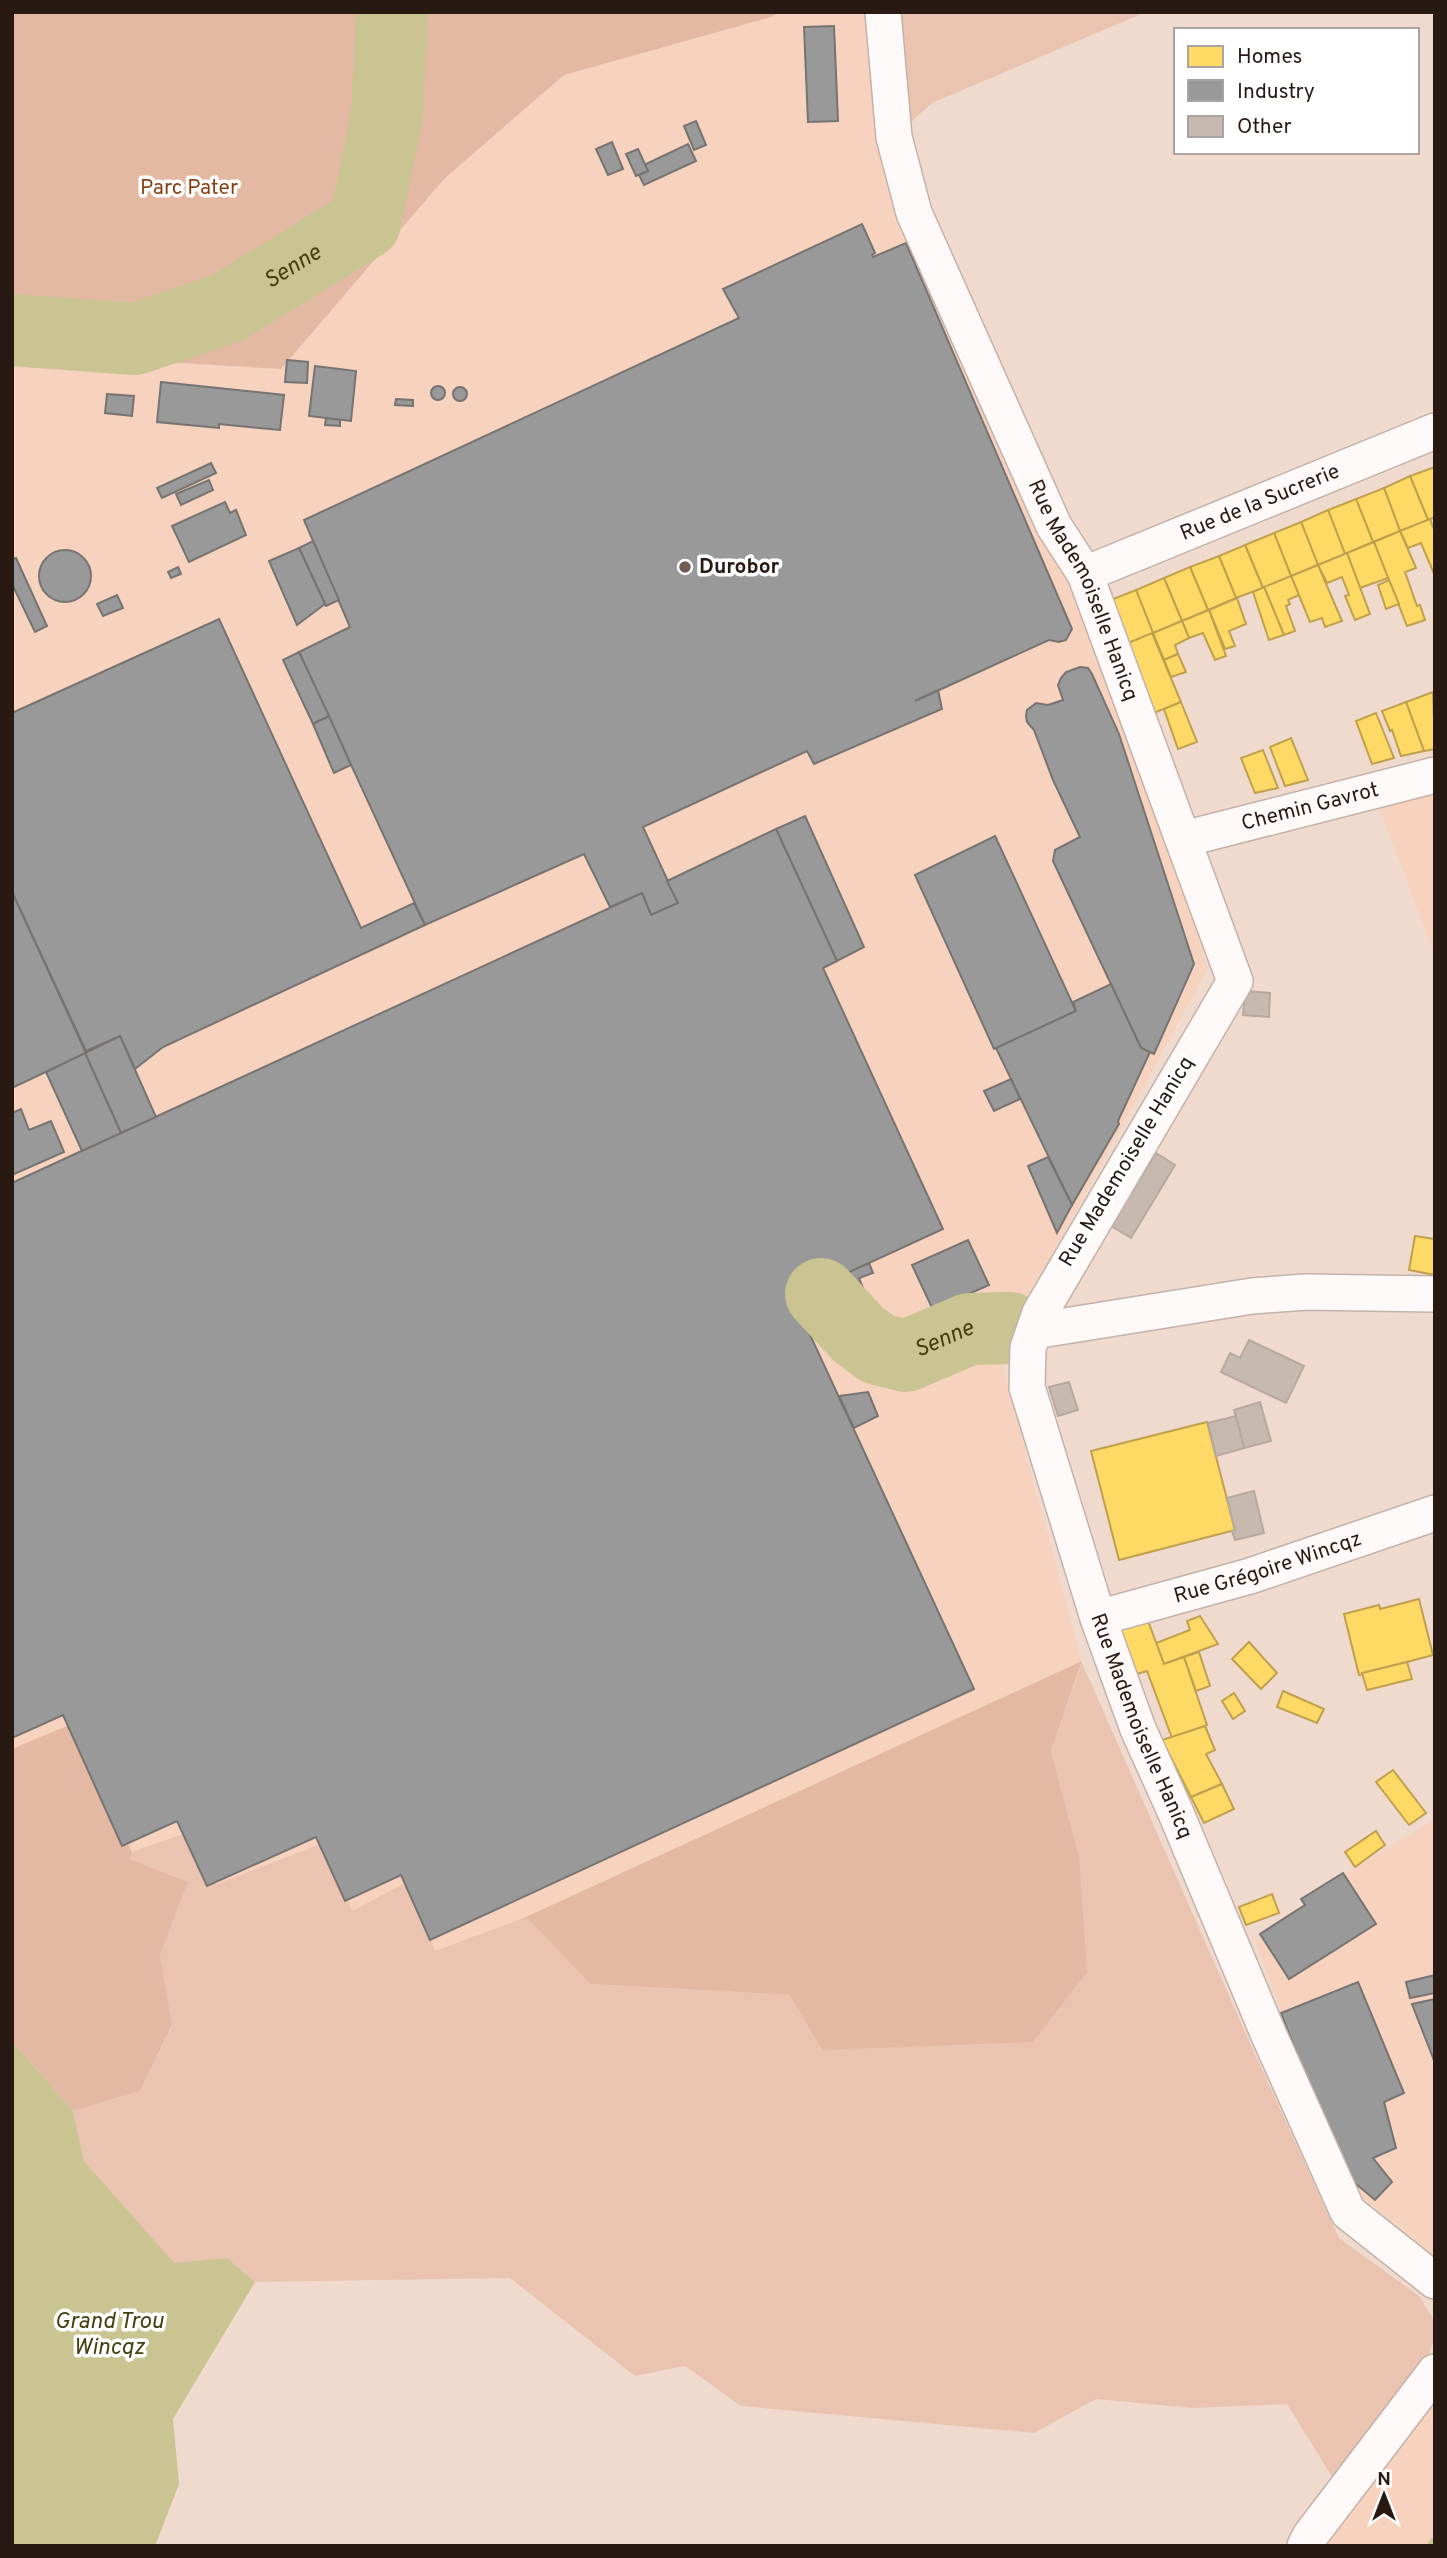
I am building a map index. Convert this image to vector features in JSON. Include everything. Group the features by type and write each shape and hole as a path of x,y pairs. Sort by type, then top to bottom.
{"street":[{"name":"Rue Mademoiselle Hanicq","path":"883,12 894,137 914,213 1054,526 1085,574 1234,981 1040,1313 1028,1348 1027,1387 1098,1618 1138,1729 1348,2212 1435,2281"},
{"name":"Rue de la Sucrerie","path":"1085,574 1435,431"},
{"name":"Chemin Gavrot","path":"1184,839 1435,775"},
{"path":"1034,1331 1252,1296 1306,1292 1435,1294"},
{"name":"Rue Grégoire Wincqz","path":"1098,1618 1250,1576 1435,1513"},
{"path":"1305,2546 1435,2372"}],"shaded area":[{"name":"Durobor","path":"780,12 883,12 894,137 879,150 1111,680 1208,968 998,1349 1082,1663 434,1960 130,1859 12,1761 12,353 281,369 444,179 564,75"},
{"path":"883,12 1146,12 932,103 894,137"},
{"path":"1435,790 1435,957 1379,806"},
{"path":"1082,1663 1339,2238 1419,2296 1435,2322 1435,2340 1419,2372 1334,2480 1287,2404 1192,2408 1096,2399 1034,2433 741,2406 685,2366 635,2376 510,2278 255,2282 227,2258 174,2264 84,2161 73,2111 140,2091 172,2026 160,1955 188,1882 130,1859 132,1852 189,1832 217,1884 323,1843 352,1911 405,1883 435,1951 526,1917 590,1984 790,1995 1079,1856 1051,1751"},
{"path":"1435,1819 1435,2256 1345,2183 1255,1941 1262,1933 1313,1901 1343,1875"},
{"path":"1435,2401 1435,2546 1326,2546"}],"green space":[{"name":"Parc Pater","path":"12,12 780,12 771,17 564,75 444,179 281,369 12,353"},
{"path":"1082,1661 1051,1751 1079,1856 1087,1972 1033,2042 822,2050 790,1995 590,1984 526,1917"},
{"path":"74,1723 132,1852 130,1859 188,1882 160,1955 172,2025 140,2091 73,2111 12,2041 12,1749"}],"water":[{"name":"Grand Trou Wincqz","path":"12,2041 73,2111 84,2161 174,2263 227,2258 255,2282 173,2419 179,2484 155,2546 12,2546"}],"building: Homes":[{"path":"1435,467 1435,517 1428,520 1410,476"},
{"path":"1410,476 1428,520 1400,531 1384,488"},
{"path":"1384,488 1400,531 1373,542 1356,499"},
{"path":"1356,499 1373,542 1345,554 1328,510"},
{"path":"1328,510 1345,554 1318,565 1301,522"},
{"path":"1430,519 1435,532 1435,576 1421,543 1408,548 1400,531"},
{"path":"1301,522 1318,565 1291,576 1274,533"},
{"path":"1400,531 1416,568 1405,572 1425,620 1407,626 1374,542"},
{"path":"1274,533 1291,576 1263,588 1245,545"},
{"path":"1374,542 1388,578 1360,588 1347,553"},
{"path":"1245,545 1263,588 1236,598 1219,556"},
{"path":"1347,553 1370,614 1355,620 1345,596 1349,595 1342,577 1327,583 1318,565"},
{"path":"1219,556 1236,598 1208,610 1190,567"},
{"path":"1318,565 1342,621 1325,627 1322,618 1310,622 1291,576"},
{"path":"1190,567 1208,610 1182,621 1164,578"},
{"path":"1291,576 1299,595 1288,600 1290,604 1286,606 1295,631 1284,635 1264,587"},
{"path":"1164,578 1182,621 1153,633 1136,590"},
{"path":"1389,580 1399,604 1386,609 1378,585"},
{"path":"1264,587 1284,635 1269,640 1253,592"},
{"path":"1136,590 1153,633 1126,644 1108,601"},
{"path":"1237,598 1246,624 1229,631 1235,646 1225,649 1209,610"},
{"path":"1209,610 1226,656 1215,660 1203,633 1189,638 1182,621"},
{"path":"1182,621 1189,638 1175,645 1178,654 1164,660 1153,633"},
{"path":"1152,633 1181,702 1154,713 1126,644"},
{"path":"1178,654 1186,672 1171,677 1164,660"},
{"path":"1433,692 1435,749 1424,751 1406,702"},
{"path":"1181,702 1197,742 1178,749 1164,709"},
{"path":"1406,702 1424,751 1401,756 1382,711"},
{"path":"1376,713 1394,758 1372,764 1356,721"},
{"path":"1291,738 1308,780 1285,786 1270,747"},
{"path":"1263,750 1278,788 1255,793 1241,758"},
{"path":"1415,1236 1435,1239 1435,1275 1409,1270"},
{"path":"1207,1422 1235,1530 1119,1560 1091,1451"},
{"path":"1419,1599 1433,1655 1359,1675 1344,1614 1379,1605 1380,1609"},
{"path":"1200,1616 1218,1644 1164,1664 1156,1643 1190,1630 1187,1621"},
{"path":"1147,1618 1164,1664 1184,1657 1207,1725 1172,1738 1147,1671 1137,1674 1120,1627"},
{"path":"1249,1642 1277,1673 1261,1689 1232,1659"},
{"path":"1199,1652 1210,1686 1196,1691 1184,1657"},
{"path":"1407,1662 1412,1679 1367,1690 1362,1673"},
{"path":"1283,1691 1324,1709 1317,1723 1277,1707"},
{"path":"1234,1693 1245,1711 1233,1719 1222,1701"},
{"path":"1205,1726 1215,1750 1206,1754 1222,1784 1191,1797 1162,1740"},
{"path":"1393,1770 1426,1813 1409,1825 1376,1782"},
{"path":"1222,1784 1234,1809 1204,1823 1191,1797"},
{"path":"1376,1831 1385,1845 1355,1867 1345,1852"},
{"path":"1272,1894 1279,1913 1246,1925 1239,1907"}],"building: Industry":[{"path":"834,26 838,121 808,122 804,27"},
{"path":"696,121 706,145 694,150 684,126"},
{"path":"612,142 623,169 608,175 596,149"},
{"path":"688,144 696,161 644,185 639,175 648,171 644,165"},
{"path":"638,149 648,171 636,176 626,154"},
{"name":"Durobor","path":"862,224 875,253 873,257 906,243 1072,629 1066,640 1049,640 938,690 942,709 814,764 807,751 643,827 678,903 651,915 642,893 610,907 584,854 425,925 299,652 350,627 304,520 739,318 723,289"},
{"path":"287,360 308,362 307,383 285,382"},
{"path":"315,366 356,371 351,421 309,416"},
{"path":"161,382 284,395 280,430 157,422"},
{"path":"435,386 441,386 445,393 441,400 435,400 431,396 431,390"},
{"path":"457,387 463,387 467,394 463,401 457,401 453,397 453,391"},
{"path":"107,394 134,396 132,416 105,413"},
{"path":"396,399 413,400 413,406 395,405"},
{"path":"326,418 340,420 340,426 325,425"},
{"path":"211,463 216,473 162,498 157,488"},
{"path":"209,480 213,490 181,505 176,494"},
{"path":"225,502 230,513 236,510 246,535 189,562 172,526"},
{"path":"313,541 339,600 326,606 299,548"},
{"path":"299,548 325,604 297,625 269,561"},
{"path":"65,550 84,557 91,576 84,595 65,602 46,595 39,576 46,557"},
{"path":"16,558 47,626 35,632 12,584 12,559"},
{"path":"178,567 181,574 171,578 168,572"},
{"path":"117,595 123,608 103,616 97,604"},
{"path":"219,619 361,928 414,903 425,925 163,1047 135,1069 120,1036 86,1051 12,892 12,713"},
{"path":"299,652 329,716 313,724 283,660"},
{"path":"1080,667 1088,668 1092,674 1119,734 1194,964 1154,1054 1141,1048 1053,861 1055,850 1080,837 1026,716 1027,710 1036,703 1048,705 1063,700 1058,685 1061,678 1066,672"},
{"path":"329,716 351,765 334,773 313,724"},
{"path":"805,816 864,947 837,961 776,829"},
{"path":"776,829 837,961 823,968 943,1229 793,1298 974,1689 430,1940 401,1875 345,1901 316,1837 207,1886 177,1821 122,1846 63,1715 12,1738 12,1183 642,893 651,915 678,903 667,881"},
{"path":"995,836 1076,1011 994,1049 915,875"},
{"path":"12,892 86,1053 12,1088"},
{"path":"1111,984 1141,1048 1150,1052 1118,1121 1119,1124 1072,1205 996,1048 1076,1011 1073,1002"},
{"path":"120,1036 156,1117 121,1133 85,1053"},
{"path":"85,1053 121,1133 82,1151 46,1072"},
{"path":"1011,1079 1020,1099 994,1111 984,1091"},
{"path":"21,1109 29,1130 51,1121 64,1152 12,1175 12,1113"},
{"path":"1048,1157 1072,1205 1057,1233 1028,1166"},
{"path":"968,1240 989,1285 933,1310 912,1265"},
{"path":"869,1263 873,1273 859,1278 863,1288 850,1293 843,1275"},
{"path":"868,1392 878,1416 854,1428 839,1396"},
{"path":"1343,1873 1376,1924 1289,1979 1260,1934 1305,1905 1301,1899"},
{"path":"1435,1975 1435,1993 1410,1998 1406,1982"},
{"path":"1358,1982 1404,2093 1384,2102 1396,2148 1373,2158 1392,2182 1375,2200 1337,2168 1320,2114 1281,2013"},
{"path":"1435,1999 1435,2063 1412,2004"}],"building: Other":[{"path":"1245,991 1270,993 1269,1017 1243,1015"},
{"path":"1156,1153 1175,1165 1131,1238 1111,1226"},
{"path":"1249,1340 1304,1366 1286,1403 1221,1372 1230,1353 1240,1358"},
{"path":"1069,1382 1078,1410 1058,1416 1049,1387"},
{"path":"1260,1402 1271,1441 1244,1448 1234,1410"},
{"path":"1236,1416 1244,1448 1216,1456 1208,1423"},
{"path":"1254,1491 1264,1533 1235,1540 1227,1498"}],"waterway":[{"name":"Senne","path":"12,330 135,339 227,308 365,223 387,114 392,12"},
{"name":"Senne","path":"821,1294 858,1334 878,1349 906,1356 969,1329 1010,1328"}],"place":[{"name":"Durobor","path":"685,567"}]}
